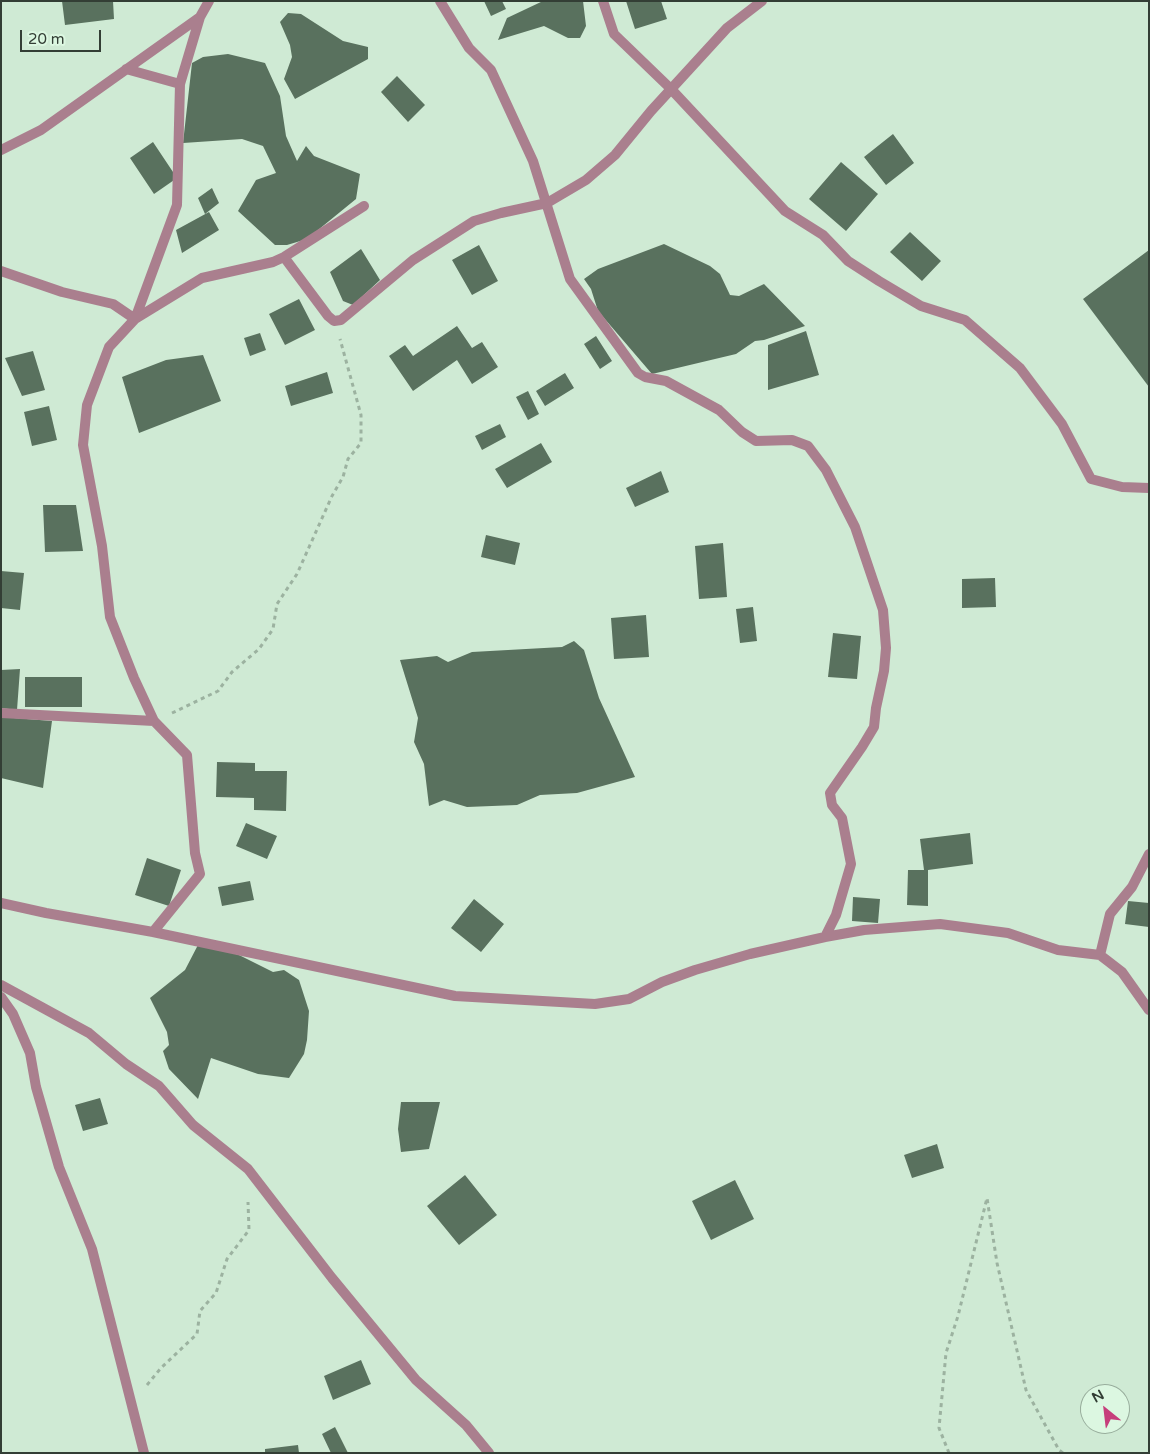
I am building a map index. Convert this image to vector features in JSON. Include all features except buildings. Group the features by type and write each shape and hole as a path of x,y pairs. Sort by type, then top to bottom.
{"street":[{"path":"136,319 177,205 180,84 200,18 209,1"},
{"path":"440,1 469,48 491,70 533,161 570,279 638,373 645,377 666,381 719,410 742,432 756,441 792,440 808,446 826,470 855,526 883,610 886,648 874,727 830,793 832,805 842,818 851,864 836,916 824,936"},
{"path":"603,1 614,34 671,89 784,211 823,235 848,261 879,281 921,306 965,320 1020,368 1062,424 1091,479 1122,486 1149,488"},
{"path":"284,256 328,316 334,320 341,320 413,260 474,221 547,203 586,180 615,155 671,89 727,28 762,1"},
{"path":"1,150 41,130 200,18"},
{"path":"126,69 180,84"},
{"path":"154,932 200,874 195,853 188,755 154,722 110,617 102,546 83,445 87,405 109,347 136,319 202,278 273,262 364,206"},
{"path":"1,271 62,292 113,304 136,319"},
{"path":"1,713 154,722"},
{"path":"1100,955 1110,914 1132,887 1149,854"},
{"path":"1,903 154,932 455,996 595,1004 629,999 662,982 695,970 824,936 864,930 940,924 1008,933 1058,950 1100,955 1122,972 1149,1010"},
{"path":"1,985 89,1033 126,1064 159,1086 193,1125 248,1169 332,1278 416,1380 466,1425 489,1453"},
{"path":"1,997 13,1014 30,1053 36,1087 59,1167 92,1249 144,1453"}],"path":[{"path":"154,722 218,691 232,672 259,649 273,629 277,604 297,574 332,496 343,477 348,459 361,444 361,415 334,320"},
{"path":"131,1404 161,1368 196,1334 200,1311 216,1293 228,1259 248,1230 248,1169"},
{"path":"949,1453 940,1428 946,1353 958,1316 987,1198 997,1263 1026,1390 1059,1450 1063,1453"}]}
